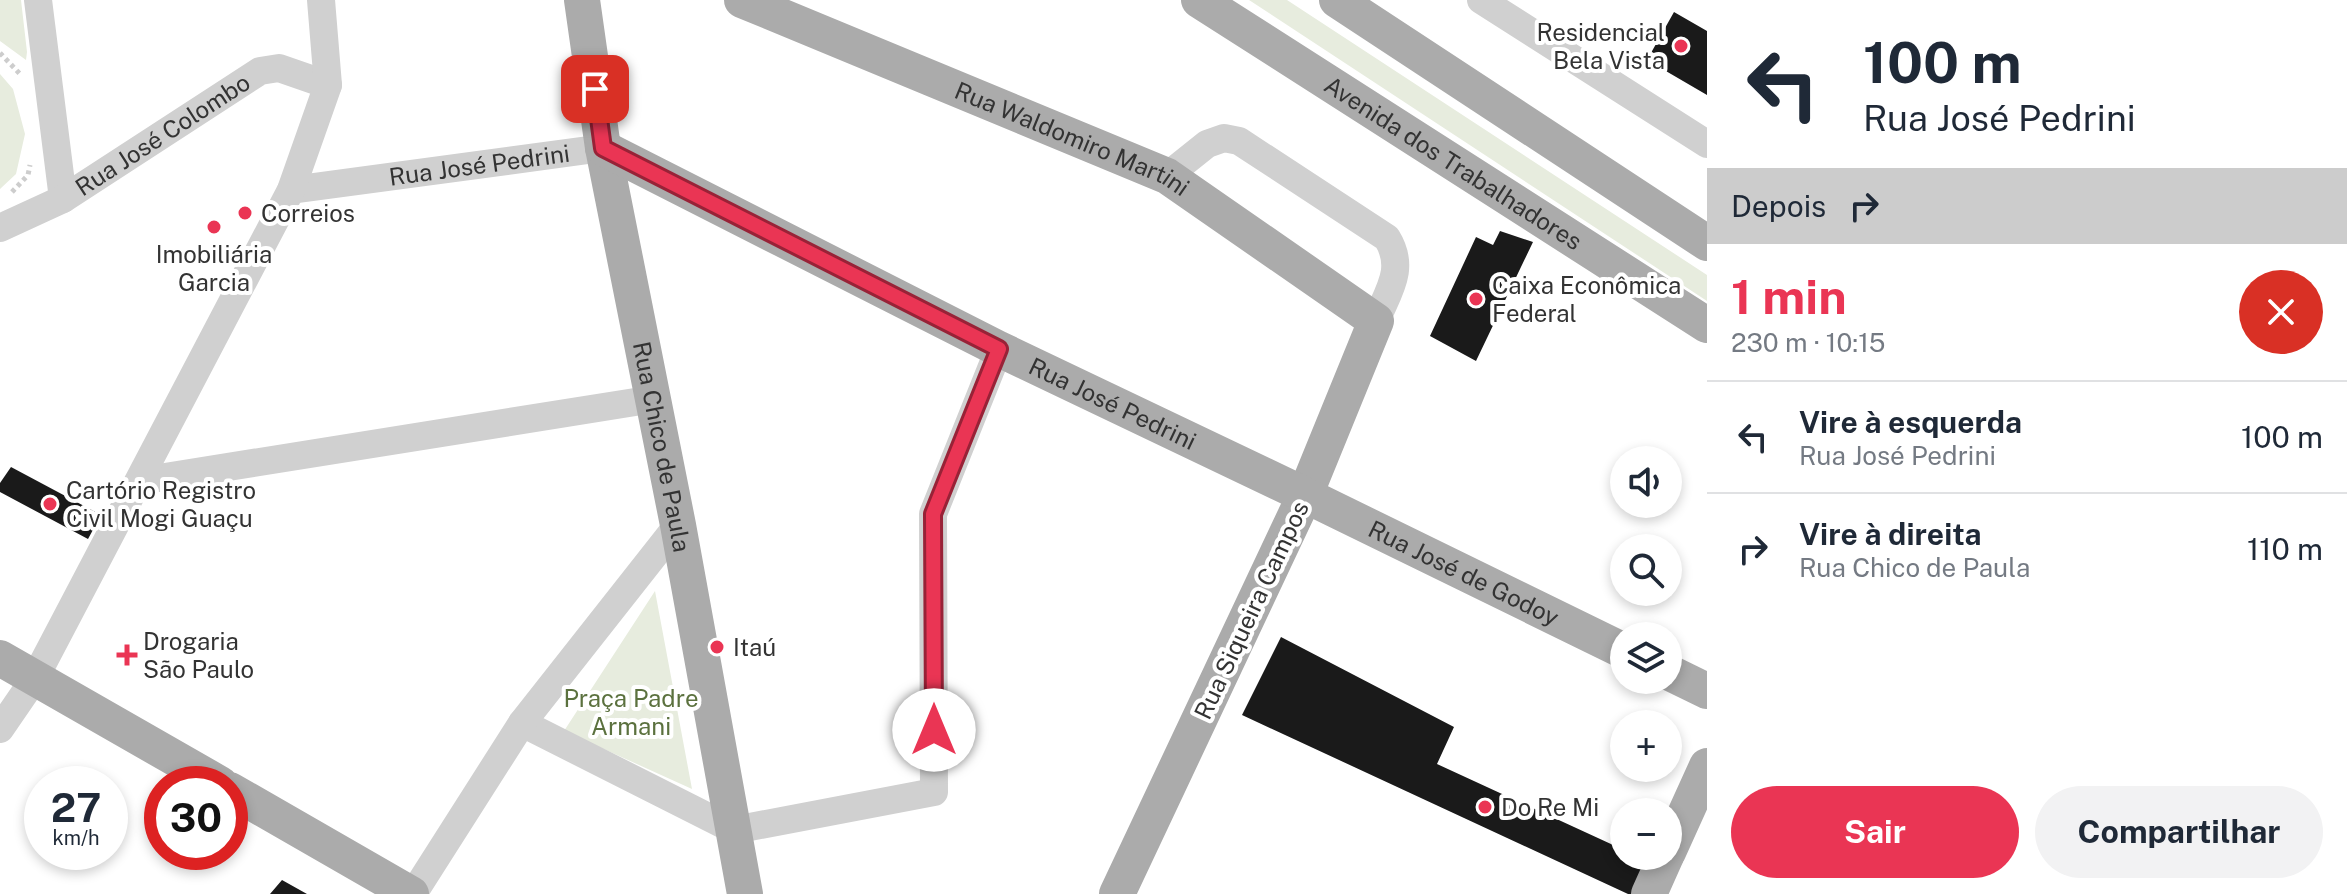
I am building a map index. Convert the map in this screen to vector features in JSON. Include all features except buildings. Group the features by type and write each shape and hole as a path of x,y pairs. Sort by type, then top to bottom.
{"main road":[{"name":"Rua Chico de Paula","path":"582,0 603,148 678,525 745,894"},
{"name":"Rua Waldomiro Martini","path":"742,0 1167,176 1376,321"},
{"name":"Avenida dos Trabalhadores","path":"1199,0 1707,325"},
{"path":"1337,0 1707,243"},
{"name":"Rua José Pedrini","path":"603,148 999,349 1305,495"},
{"name":"Rua Siqueira Campos","path":"1117,894 1305,495 1376,321"},
{"name":"Rua José de Godoy","path":"1305,495 1610,644"},
{"path":"0,658 189,766"},
{"path":"1682,679 1707,691"},
{"path":"1682,821 1707,766"},
{"path":"248,802 371,883 412,894"},
{"path":"1649,894 1660,870"}],"street":[{"path":"38,0 63,199"},
{"path":"0,729 35,678 291,190 328,85 321,0"},
{"path":"1481,0 1707,144"},
{"name":"Rua José Colombo","path":"0,228 63,199 260,71 279,68 328,85"},
{"path":"1167,176 1207,144 1224,138 1239,141 1387,238 1396,253 1396,274 1376,321"},
{"name":"Rua José Pedrini","path":"291,190 603,148"},
{"path":"522,723 734,830 934,792 933,514 999,349"},
{"path":"140,481 654,399"},
{"path":"412,894 522,723 678,525"}],"path":[{"path":"0,53 27,83"},
{"path":"9,194 28,175 30,160"}],"green space":[{"path":"0,0 21,0 26,60 0,41"},
{"path":"1249,0 1287,0 1707,275 1707,301"},
{"path":"0,74 13,89 25,134 16,174 0,189"},
{"name":"Praça Padre Armani","path":"655,591 692,789 564,731"}],"place":[{"name":"Residencial Bela Vista","path":"1681,46"},
{"name":"Correios","path":"245,213"},
{"name":"Imobiliária Garcia","path":"214,227"},
{"name":"Caixa Econômica Federal","path":"1476,299"},
{"name":"Cartório Registro Civil Mogi Guaçu","path":"50,504"},
{"name":"Itaú","path":"717,647"},
{"name":"Drogaria São Paulo","path":"127,655"},
{"name":"Do Re Mi","path":"1485,807"}],"route":[{"path":"595,89 603,148 999,349 933,514 934,730"}]}
